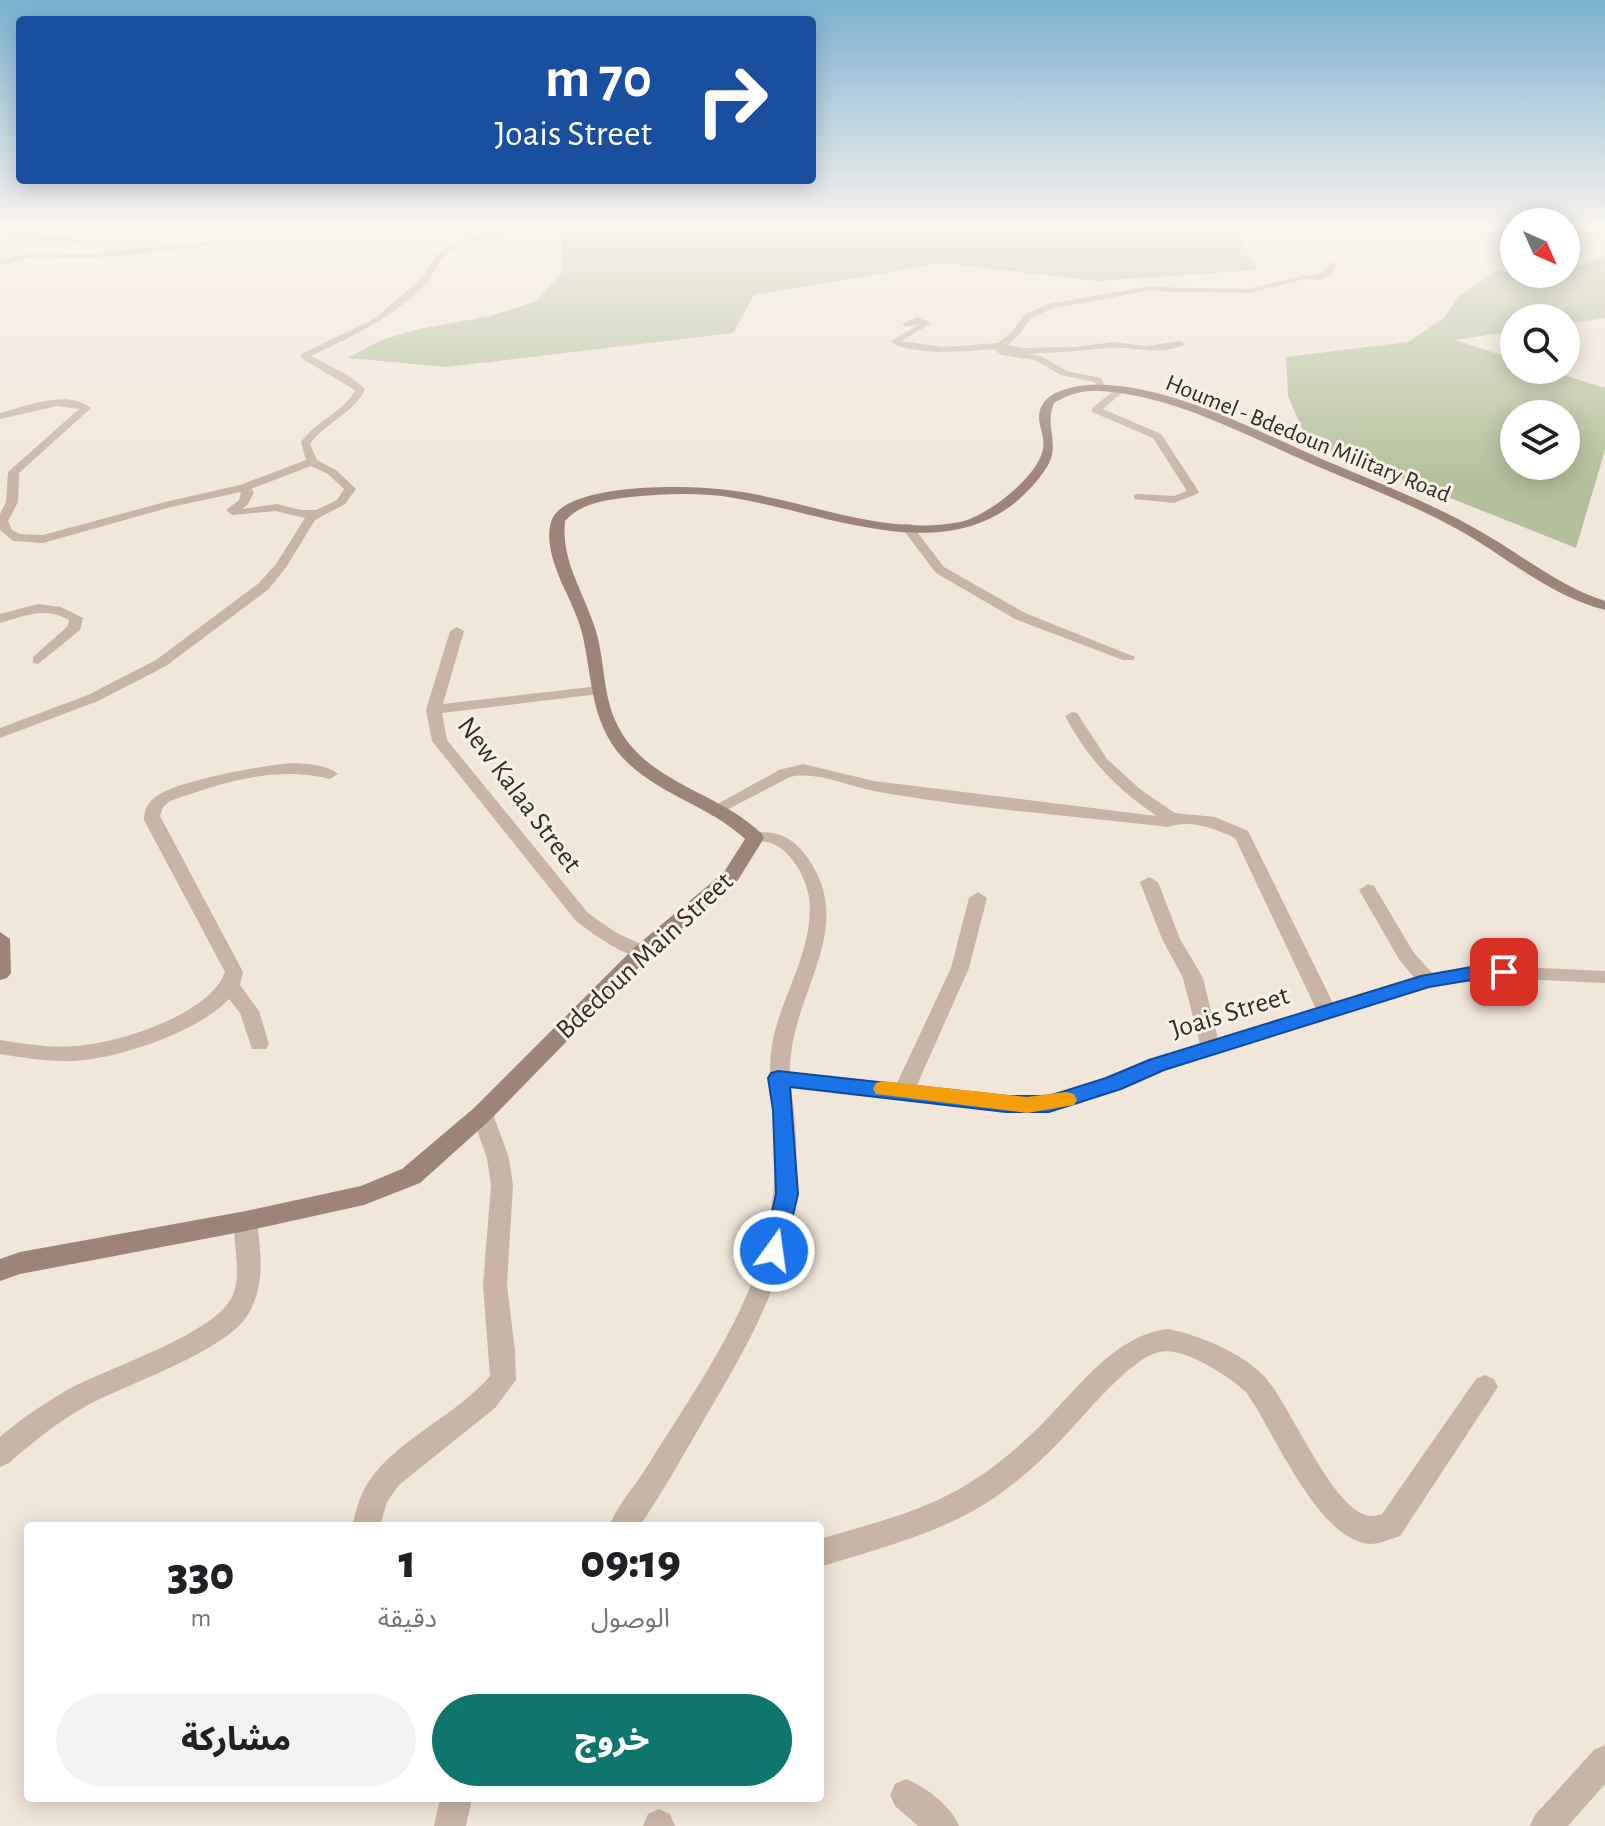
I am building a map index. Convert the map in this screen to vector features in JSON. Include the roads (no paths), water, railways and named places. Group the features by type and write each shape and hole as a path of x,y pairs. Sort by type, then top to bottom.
{"main road":[{"name":"Houmel - Bdedoun Military Road","path":"755,838 745,828 649,774 630,757 612,731 599,690 587,624 562,569 556,547 558,520 577,505 601,497 648,492 732,494 854,520 907,527 953,528 990,514 1045,463 1049,447 1043,415 1050,401 1076,390 1101,388 1196,413 1365,482 1473,532 1563,592 1605,606"},
{"name":"Bdedoun Main Street","path":"0,1270 20,1263 246,1221 364,1195 391,1185 431,1161 482,1114 642,952 731,876 755,838"},
{"path":"0,939 0,973"}],"street":[{"path":"0,733 93,698 161,663 264,586 281,566 308,522 341,502 350,489 332,472 312,462 306,450 307,440 324,420 356,399 360,389 348,379 304,356 377,321 388,311"},
{"path":"1039,311 1027,317 1015,334 1000,346 999,351 1043,359 1064,373 1098,380 1101,388"},
{"path":"906,324 917,320 927,323 895,341 897,343 943,350 1000,346 1021,351 1076,350 1113,345 1159,348 1180,344"},
{"path":"1119,391 1096,410 1157,436 1193,489 1183,498 1138,497"},
{"path":"0,416 66,402 79,402 86,408 14,472 12,502 2,521 7,532 17,538 43,539 169,504 243,488 312,462"},
{"path":"243,488 248,492 244,502 232,510 236,513 277,507 300,514 318,514"},
{"path":"907,527 940,570 1020,616 1128,657"},
{"path":"0,619 38,606 76,618 75,627 38,660"},
{"name":"New Kalaa Street","path":"457,631 433,710 440,741 569,904 593,927 642,952"},
{"path":"433,710 599,690"},
{"path":"1072,716 1096,759 1119,784 1170,818 1215,822 1242,835 1328,1013"},
{"path":"0,1047 38,1053 80,1053 112,1046 146,1036 202,1010 231,987 234,972 152,820 156,803 188,790 239,776 308,767 330,774"},
{"path":"713,811 785,773 803,769 874,786 932,794 1059,807 1160,823 1168,822 1170,818"},
{"path":"626,1522 722,1367 768,1274 781,1227 787,1194 784,1110 778,1078 787,1024 813,944 819,905 814,882 800,857 778,840 763,836 755,838"},
{"path":"1149,882 1171,939 1193,978 1211,1049"},
{"path":"1368,890 1407,957 1428,981"},
{"path":"904,1091 960,968 978,898"},
{"name":"Joais Street","path":"778,1078 1006,1104 1049,1104 1428,981 1497,972 1605,977"},
{"path":"231,987 249,1011 259,1044"},
{"path":"367,1522 375,1496 389,1476 486,1400 503,1380 503,1351 495,1285 502,1185 498,1158 482,1114"},
{"path":"0,1454 13,1441 64,1408 227,1323 243,1306 250,1288 246,1221"},
{"path":"824,1552 958,1505 1032,1453 1125,1360 1158,1340 1167,1339 1192,1348 1255,1384 1298,1458 1325,1496 1357,1528 1371,1532 1390,1526 1485,1387"},
{"path":"1546,1826 1605,1761"},
{"path":"906,1795 943,1826"},
{"path":"450,1826 455,1802"}]}
